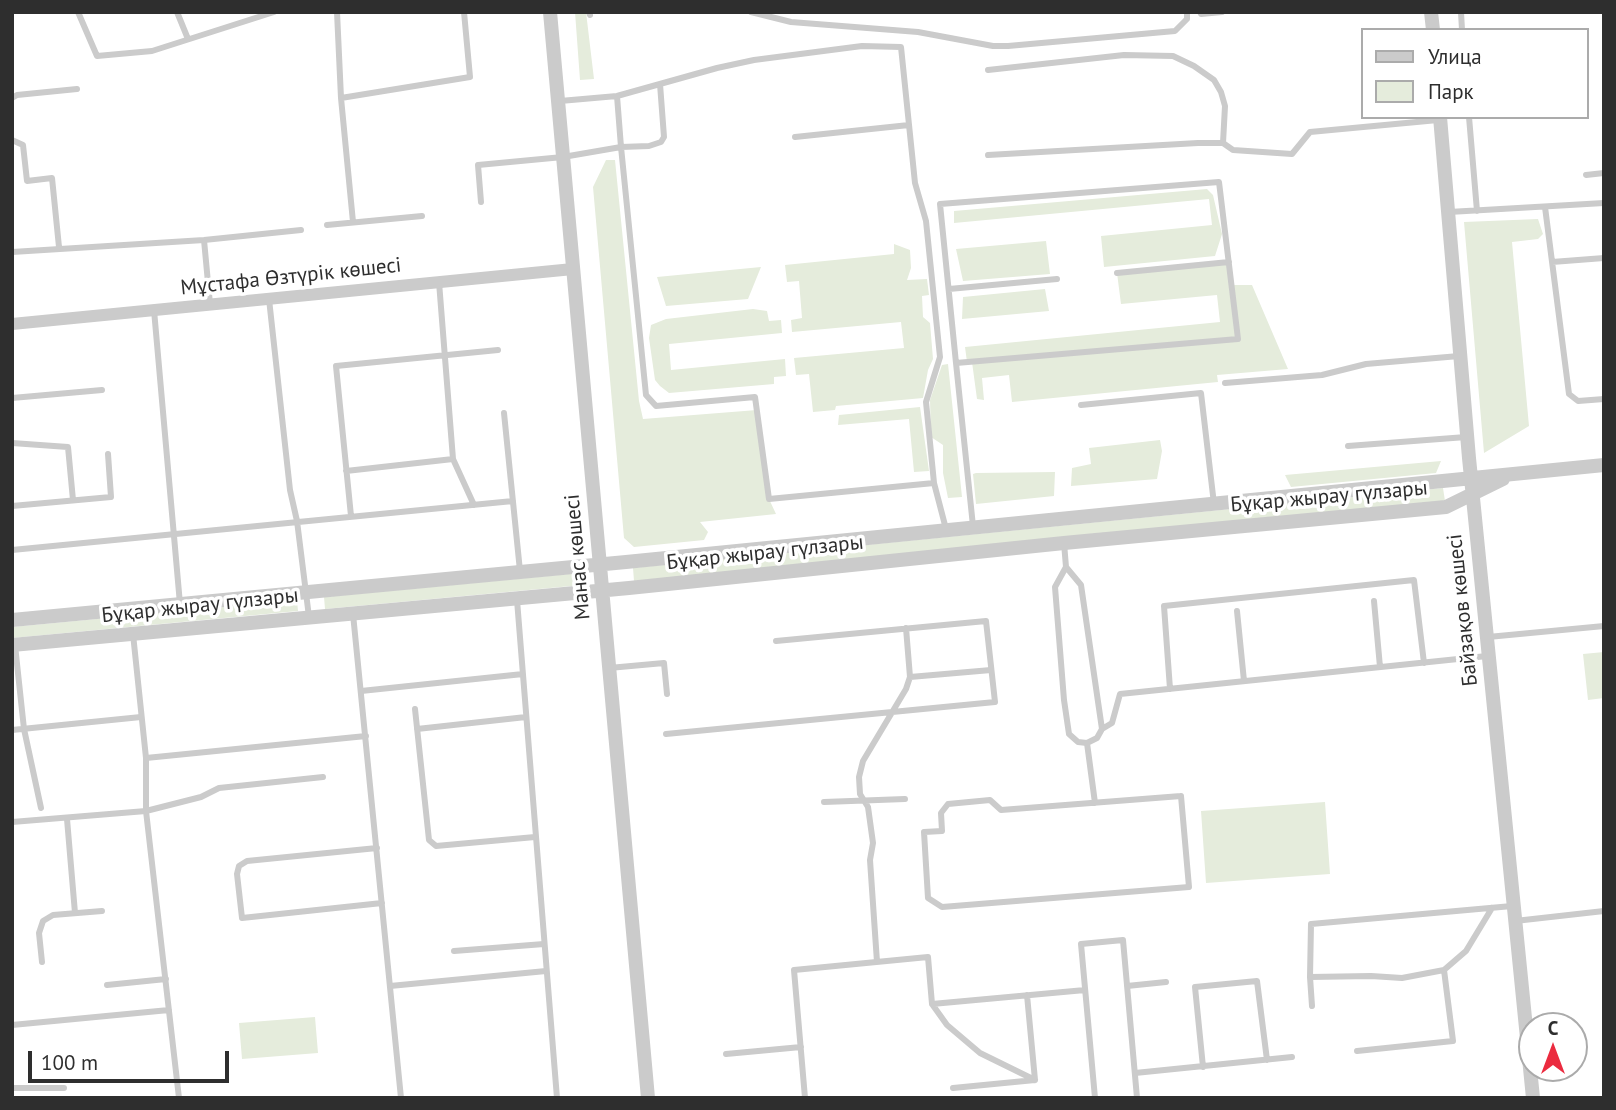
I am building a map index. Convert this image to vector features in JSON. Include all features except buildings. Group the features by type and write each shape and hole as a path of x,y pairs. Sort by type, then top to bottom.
{"street":[{"name":"Манас көшесі","path":"550,12 648,1098"},
{"name":"Байзақов көшесі","path":"1440,119 1486,638 1533,1098"},
{"name":"Мұстафа Өзтүрік көшесі","path":"12,324 573,269"},
{"name":"Бұқар жырау гүлзары","path":"12,620 600,565 1604,465"},
{"name":"Бұқар жырау гүлзары","path":"14,645 1446,507 1514,474"}],"lane":[{"path":"78,12 97,55 152,51 274,12"},
{"path":"177,12 188,39"},
{"path":"337,12 341,98 353,222"},
{"path":"341,98 470,77 464,12"},
{"path":"751,12 791,22 918,32 1008,46 1175,30 1187,19 1187,12"},
{"path":"1200,12 1222,12"},
{"path":"558,102 617,96 754,60 862,46 901,47 915,183 926,221 940,357 926,402 934,483 946,531"},
{"path":"988,70 1124,55 1173,56 1214,80 1221,92 1225,106 1223,144"},
{"path":"481,202 478,165 563,157 649,146 661,142 664,137 660,84"},
{"path":"12,98 17,95 77,89"},
{"path":"617,96 646,395 656,406 755,397 769,499 934,483"},
{"path":"988,155 1198,143 1223,144 1233,150 1292,154 1310,132 1431,119"},
{"path":"1469,119 1477,211"},
{"path":"794,137 909,125"},
{"path":"12,140 23,145 27,180 52,178 58,247"},
{"path":"1586,175 1604,173"},
{"path":"956,363 1238,338 1219,182 940,204 949,289 956,363 973,528"},
{"path":"1449,212 1604,203"},
{"path":"1545,207 1569,394 1578,401 1604,399"},
{"path":"327,225 422,216"},
{"path":"12,252 58,247 204,240 300,230"},
{"path":"204,240 210,304"},
{"path":"1552,262 1604,258"},
{"path":"1117,273 1229,262"},
{"path":"949,289 1057,279"},
{"path":"439,282 453,459 474,505"},
{"path":"269,298 290,490 297,521 309,617"},
{"path":"154,310 180,604"},
{"path":"351,516 336,366 498,350"},
{"path":"1225,383 1322,375 1366,364 1461,355"},
{"path":"12,398 102,390"},
{"path":"1081,405 1201,393 1214,504"},
{"path":"504,413 520,572"},
{"path":"1348,446 1468,437"},
{"path":"12,443 68,447 73,500"},
{"path":"12,506 111,497 108,454"},
{"path":"346,471 453,459"},
{"path":"12,550 513,501"},
{"path":"1064,543 1066,567 1055,587 1069,734 1078,742 1087,743 1097,738 1102,729 1112,723 1120,694 1489,656"},
{"path":"1066,567 1081,585 1102,729"},
{"path":"1171,689 1164,606 1373,584 1415,580 1424,663"},
{"path":"517,598 557,1098"},
{"path":"1374,601 1380,667"},
{"path":"1237,611 1244,681"},
{"path":"353,612 401,1098"},
{"path":"666,734 995,702 986,621 776,641"},
{"path":"1486,638 1604,626"},
{"path":"877,962 870,860 873,843 868,807 860,794 860,786 863,761 893,713 910,677 906,628"},
{"path":"133,634 145,758 146,811 179,1098"},
{"path":"14,645 24,729 41,808"},
{"path":"610,668 664,663 667,694"},
{"path":"910,677 992,670"},
{"path":"361,691 523,674"},
{"path":"415,709 429,839 436,846 535,837"},
{"path":"12,730 141,717"},
{"path":"417,729 526,717"},
{"path":"145,758 366,736"},
{"path":"1087,743 1095,803"},
{"path":"12,822 146,811 201,797 219,788 323,777"},
{"path":"1181,796 1189,887 942,907 929,898 924,832 942,831 941,813 948,804 990,800 1001,810 1095,803 1181,796"},
{"path":"824,802 905,799"},
{"path":"67,819 75,913"},
{"path":"377,848 247,861 240,866 237,874 242,918 382,903"},
{"path":"1310,978 1402,978 1444,970 1466,951 1492,908"},
{"path":"1312,1006 1311,924 1492,908 1515,914 1604,911"},
{"path":"41,962 39,933 43,921 53,915 102,911"},
{"path":"1095,1098 1081,944 1123,940 1137,1098"},
{"path":"454,951 544,944"},
{"path":"805,1098 794,970 928,957 932,1004 947,1025 980,1053 1035,1080"},
{"path":"1357,1051 1453,1041 1444,970"},
{"path":"390,986 546,971"},
{"path":"107,985 166,979"},
{"path":"1203,1066 1195,987 1257,981 1267,1060"},
{"path":"1127,985 1166,982"},
{"path":"932,1004 1085,989"},
{"path":"1027,995 1035,1080"},
{"path":"12,1025 169,1010"},
{"path":"726,1054 801,1047"},
{"path":"1135,1073 1292,1057"},
{"path":"953,1087 1035,1080"},
{"path":"12,1088 64,1087"}],"green space":[{"path":"575,12 586,12 594,79 580,80"},
{"path":"606,160 615,160 643,419 757,410 769,499 776,514 700,522 708,532 704,540 634,547 624,538 593,187"},
{"path":"1207,189 1213,195 1222,234 1215,256 1104,267 1101,236 1212,225 1209,199 954,223 954,211"},
{"path":"1538,219 1543,234 1538,239 1512,242 1529,426 1484,453 1464,222"},
{"path":"1046,241 1050,274 963,281 956,249"},
{"path":"894,244 910,250 911,268 907,280 927,279 929,295 922,296 923,317 930,323 933,359 928,370 923,398 836,406 835,410 813,412 809,374 796,375 794,358 904,348 901,322 792,332 791,320 802,318 799,281 787,282 785,265 894,254"},
{"path":"1229,262 1232,285 1252,285 1288,369 1217,375 1218,382 1012,402 1009,375 982,378 984,400 977,399 972,362 967,362 965,347 1220,322 1217,295 1121,304 1117,273"},
{"path":"761,267 748,299 666,306 657,277"},
{"path":"1045,289 1049,311 962,319 963,297"},
{"path":"753,309 767,311 769,321 781,320 782,333 669,344 671,370 785,359 786,376 774,377 774,384 669,393 655,380 649,338 651,325 666,319"},
{"path":"948,364 962,497 948,498 943,473 943,445 931,437 930,400 942,365"},
{"path":"920,407 929,471 914,472 909,419 838,425 839,415"},
{"path":"1160,440 1162,451 1157,479 1071,486 1072,468 1091,464 1089,448"},
{"path":"1441,461 1436,473 1291,487 1285,475"},
{"path":"1055,472 1054,496 976,504 973,474"},
{"path":"1443,488 1445,501 634,581 633,568"},
{"path":"580,573 582,585 325,609 324,597"},
{"path":"297,600 298,611 12,638 12,627"},
{"path":"1604,652 1604,698 1588,700 1583,654"},
{"path":"1325,802 1330,874 1206,883 1201,811"},
{"path":"315,1017 318,1053 242,1059 239,1023"}]}
